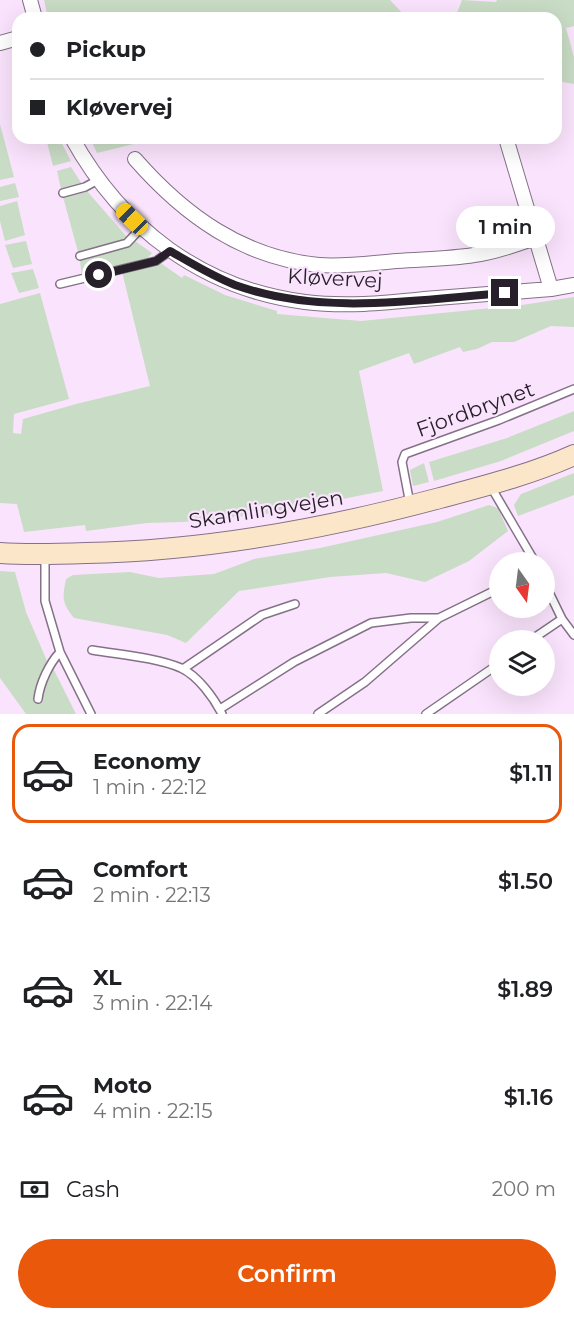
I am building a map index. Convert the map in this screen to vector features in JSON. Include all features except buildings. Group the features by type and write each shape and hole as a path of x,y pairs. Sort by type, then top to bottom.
{"street":[{"name":"Kløvervej","path":"76,144 98,180 123,210 170,251 235,285 270,295 306,302 366,304 551,289 574,285"},
{"path":"508,144 551,289"},
{"name":"Kløvervej","path":"135,159 172,198 220,234 258,252 298,262 346,265 476,255 536,238"},
{"name":"Skamlingvejen","path":"4,551 45,554 140,552 239,540 332,524 410,506 490,485 574,454"}],"lane":[{"path":"63,193 85,187 98,180"},
{"path":"80,256 127,243 141,228"},
{"path":"60,284 156,261 170,251"},
{"name":"Fjordbrynet","path":"410,506 402,462 405,454 499,420 574,389"},
{"path":"490,485 529,552"},
{"path":"45,554 45,601 60,652 92,714"},
{"path":"318,714 365,682 439,618 489,593"},
{"path":"183,669 262,615 295,604"},
{"path":"555,605 574,635"},
{"path":"92,650 148,659 183,669 198,681 221,712 294,662 371,623 411,618 439,618"},
{"path":"546,630 562,619"},
{"path":"38,699 39,691 53,660 60,652"},
{"path":"426,714 489,671"}],"green space":[{"path":"44,0 390,0 401,12 47,12"},
{"path":"462,0 496,2 497,0 574,0 574,26 566,28 574,57 574,84 562,82 562,12 457,12"},
{"path":"0,124 14,177 0,180"},
{"path":"48,144 62,144 71,161 53,166"},
{"path":"93,144 134,144 97,153"},
{"path":"71,167 82,184 61,189 57,171"},
{"path":"15,183 19,197 0,201 0,187"},
{"path":"87,191 127,237 78,252 63,197"},
{"path":"17,201 25,235 5,241 0,221 0,206"},
{"path":"26,241 32,264 13,268 5,245"},
{"path":"135,241 152,253 147,259 82,278 80,261 127,247"},
{"path":"162,264 182,278 184,275 225,295 277,311 277,314 361,321 522,305 574,297 574,327 551,326 514,342 492,342 463,352 460,347 414,364 409,353 359,371 383,491 266,514 147,523 86,531 85,525 24,532 17,504 0,503 0,304 40,293 69,399 14,414 13,433 21,434 23,419 150,386 122,272"},
{"path":"33,269 39,288 19,293 11,273"},
{"path":"574,411 574,431 501,461 434,481 429,462 507,438"},
{"path":"424,463 429,482 413,486 410,470"},
{"path":"574,473 574,495 518,516 514,505 521,494"},
{"path":"489,505 498,508 508,531 469,561 425,582 386,573 330,577 239,591 186,643 167,635 74,618 64,600 66,579 73,575 130,572 159,578 214,574 254,559 320,548 437,522"},
{"path":"0,571 15,572 26,612 47,661 36,686 42,693 53,668 76,714 26,714 0,678"}],"route":[{"path":"99,275 156,261 170,251 235,285 306,302 366,304 505,293"}]}
